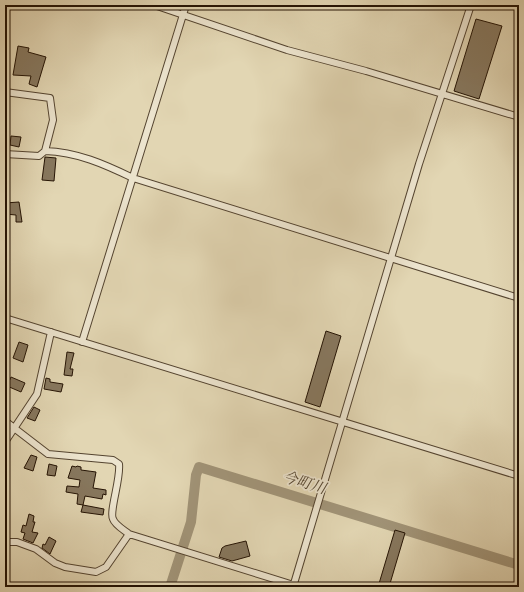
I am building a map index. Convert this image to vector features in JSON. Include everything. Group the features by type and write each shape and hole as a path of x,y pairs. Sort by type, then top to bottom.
{"street":[{"path":"154,5 287,50 519,117"},
{"path":"82,342 186,5"},
{"path":"5,421 48,454 113,460 119,464 115,502 111,512 113,521 128,534 296,586 419,164 471,5"},
{"path":"5,92 50,98 53,120 45,151 39,156 5,154"},
{"path":"45,151 64,152 104,164 133,178 519,298"},
{"path":"5,318 519,476"},
{"path":"5,442 37,394 51,332"},
{"path":"5,542 17,542 36,549 55,563 65,567 96,572 106,567 128,534"}],"path":[{"path":"514,28 519,29"}],"building":[{"path":"476,19 502,26 479,99 454,91"},
{"path":"18,46 29,48 28,52 46,57 37,87 29,84 31,76 13,75"},
{"path":"11,136 21,137 19,147 10,145"},
{"path":"45,157 56,158 54,181 42,180"},
{"path":"19,202 22,222 16,222 16,215 5,214 5,203"},
{"path":"326,331 341,336 320,407 305,402"},
{"path":"19,342 28,345 23,362 13,358"},
{"path":"67,352 74,353 70,369 73,369 72,376 64,375"},
{"path":"11,377 25,383 21,392 7,386"},
{"path":"46,378 50,379 50,382 63,384 61,392 44,389"},
{"path":"34,407 40,410 35,421 27,418"},
{"path":"31,455 37,457 33,471 24,468"},
{"path":"49,464 57,466 55,476 47,475"},
{"path":"72,466 81,467 81,470 96,472 93,488 106,490 106,495 103,494 102,499 85,496 83,505 77,504 78,494 66,492 67,486 79,487 80,480 68,478"},
{"path":"83,505 104,509 103,515 81,512"},
{"path":"29,514 34,516 33,522 35,522 32,532 38,533 33,543 23,539 25,533 21,532 23,525 26,526"},
{"path":"395,530 405,533 389,587 378,587"},
{"path":"49,537 56,541 50,554 42,548 43,544 45,545"},
{"path":"246,541 250,556 232,561 219,557 222,548 225,546"}],"waterway":[{"name":"今町川","path":"170,587 191,522 196,475 199,467 519,565"}]}
